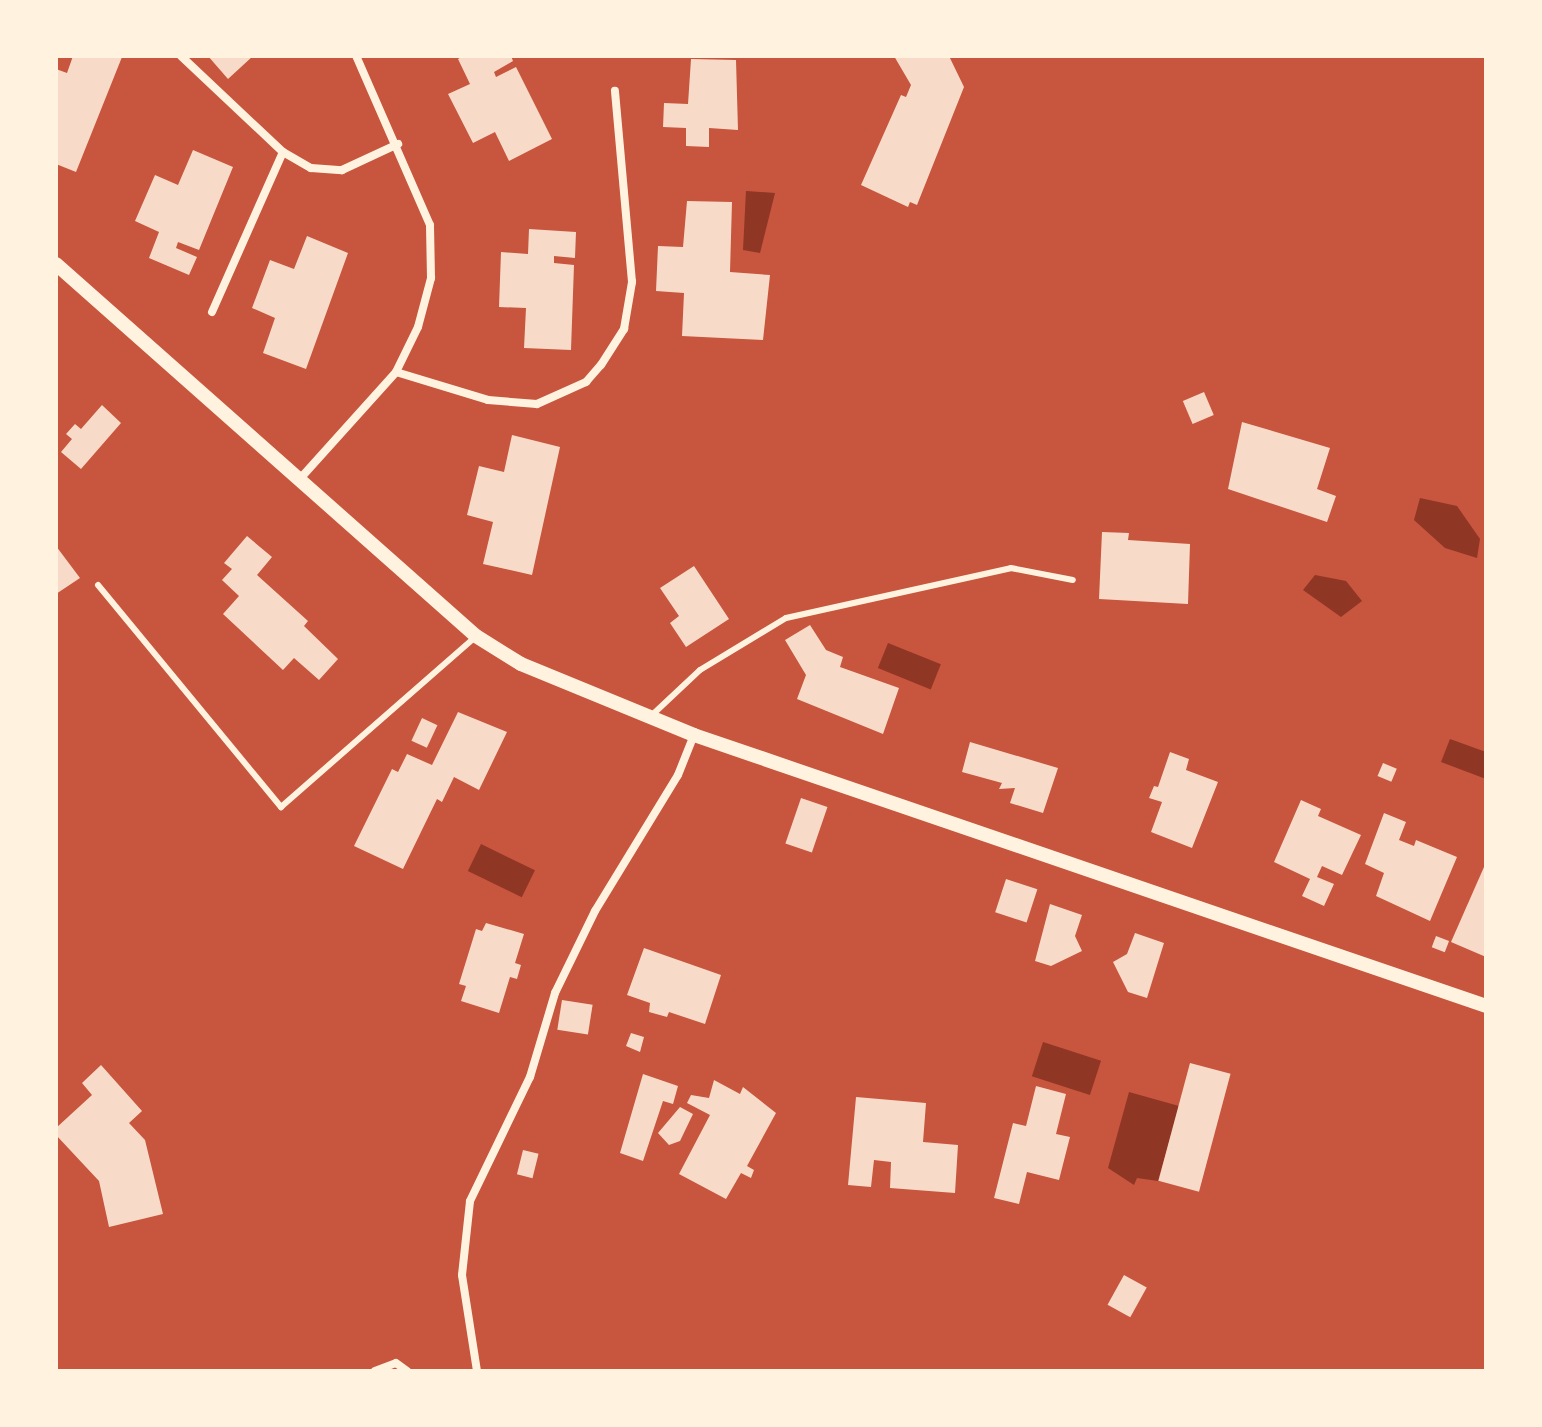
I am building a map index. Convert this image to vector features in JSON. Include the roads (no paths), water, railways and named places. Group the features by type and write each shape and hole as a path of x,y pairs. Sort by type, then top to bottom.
{"street":[{"path":"181,56 283,152 311,168 342,170 398,144"},
{"path":"297,482 396,372 418,327 431,278 430,225 398,144 356,56"},
{"path":"396,372 488,400 537,404 586,382 601,365 624,329 632,282 615,91"},
{"path":"212,312 283,152"},
{"path":"56,264 297,482 476,636 555,681 694,735 1486,1006"},
{"path":"477,1371 462,1275 470,1201 530,1077 555,993 595,911 678,775 694,735"},
{"path":"375,1371 396,1363 407,1371"}],"lane":[{"path":"649,719 700,670 786,618 1011,568 1073,580"},
{"path":"98,585 281,807 476,636"}]}
